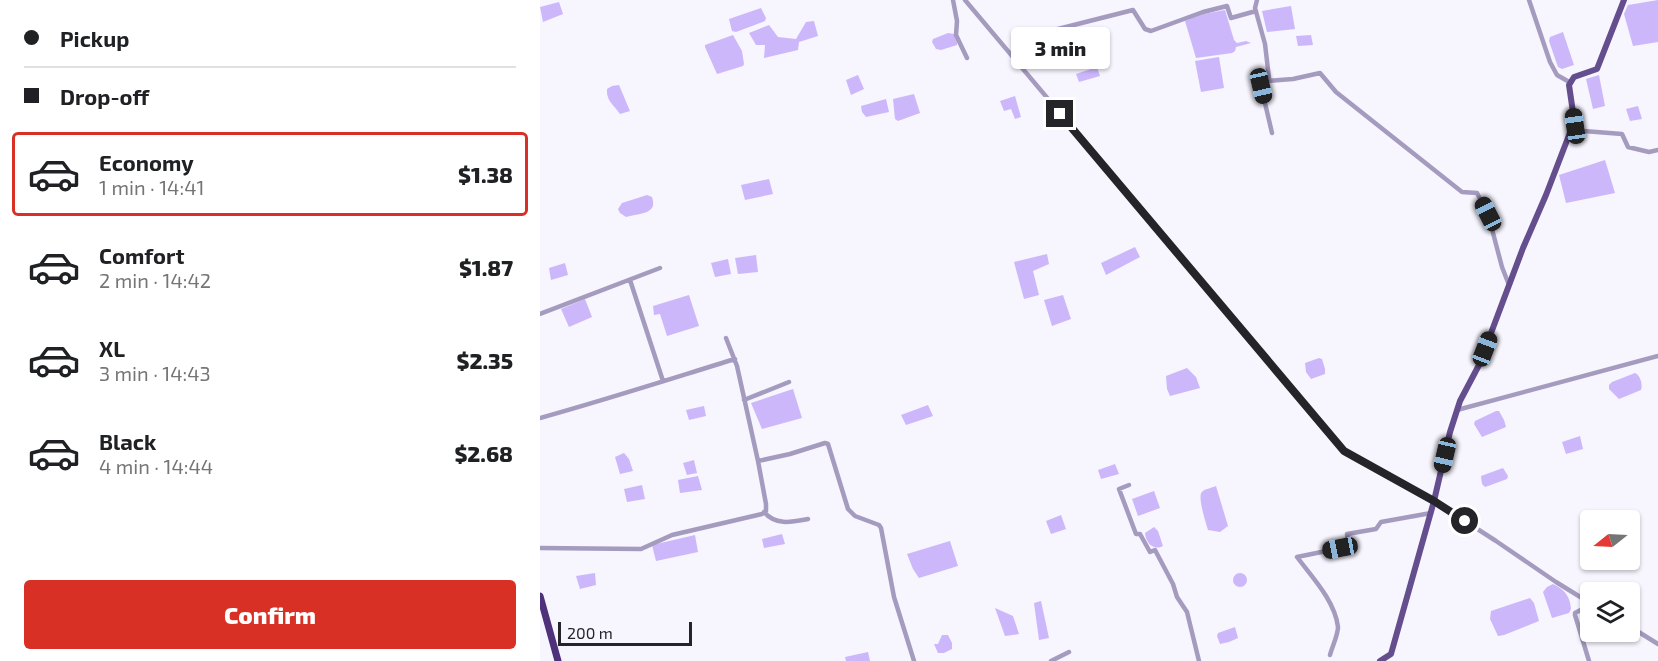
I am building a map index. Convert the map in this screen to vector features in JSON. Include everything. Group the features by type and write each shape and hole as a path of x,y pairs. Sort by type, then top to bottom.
{"highway":[{"path":"540,596 558,661"}],"main road":[{"path":"1380,661 1391,654 1460,401 1479,365 1571,130 1575,126 1569,85 1574,77 1597,69 1624,0"}],"street":[{"path":"953,0 957,21 956,35 967,58"},
{"path":"965,0 1344,451 1434,501 1580,598"},
{"path":"1257,0 1256,11 1265,44 1269,78 1261,86 1272,133"},
{"path":"1529,0 1550,62 1557,75 1571,83"},
{"path":"1015,59 1034,40 1050,31 1133,10 1145,29 1151,31 1227,6 1231,18 1256,11"},
{"path":"1266,81 1320,74 1336,92 1462,192 1477,193 1488,214 1509,285"},
{"path":"1571,130 1622,134 1628,147 1649,152 1658,150"},
{"path":"540,314 660,267"},
{"path":"630,280 663,381"},
{"path":"726,338 735,359 758,461 766,504 764,512"},
{"path":"1457,410 1658,356"},
{"path":"540,418 735,359"},
{"path":"744,400 789,382"},
{"path":"758,461 828,444 848,509 855,516 879,525 881,528 894,597 914,661"},
{"path":"1129,485 1119,489 1132,525 1150,552 1155,550 1173,584 1177,597 1186,612 1199,661"},
{"path":"764,512 784,523 808,519"},
{"path":"540,548 641,549 672,535 764,512"},
{"path":"1330,655 1338,629 1334,614 1325,594 1297,557 1346,547 1347,534 1376,529 1381,522 1431,513"},
{"path":"1580,610 1575,615 1580,631"},
{"path":"1640,633 1658,644"},
{"path":"1583,642 1589,661"},
{"path":"1052,661 1070,652"}],"shaded area":[{"path":"1658,0 1658,42 1633,46 1624,14 1628,5"},
{"path":"559,2 563,14 543,22 540,7"},
{"path":"1291,6 1295,29 1267,32 1262,11"},
{"path":"761,8 766,18 765,21 736,32 732,31 729,19"},
{"path":"1225,10 1234,40 1237,43 1246,41 1251,43 1236,47 1232,53 1196,58 1185,21 1198,15"},
{"path":"814,21 818,36 799,42 798,50 764,58 765,45 756,45 749,33 769,25 778,37 796,39 806,22"},
{"path":"1563,32 1574,65 1562,69 1558,67 1549,41 1550,37"},
{"path":"948,33 954,34 957,45 941,50 936,49 932,42 933,39"},
{"path":"733,35 742,51 744,64 717,74 705,45"},
{"path":"1311,35 1313,45 1298,46 1296,36"},
{"path":"1219,57 1224,88 1201,92 1195,61"},
{"path":"1097,67 1100,76 1079,82 1076,74"},
{"path":"858,75 864,89 851,95 846,80"},
{"path":"1599,75 1605,106 1593,109 1586,79"},
{"path":"619,85 630,111 620,114 609,100 607,93 607,89"},
{"path":"914,94 920,113 898,121 895,119 893,99"},
{"path":"1015,96 1021,117 1015,119 1011,109 1004,111 1000,101"},
{"path":"886,99 889,112 866,117 862,112 861,106"},
{"path":"1638,106 1642,119 1630,121 1626,109"},
{"path":"1605,160 1615,193 1566,203 1559,175"},
{"path":"769,179 773,194 745,200 741,185"},
{"path":"647,195 653,200 650,210 626,217 620,213 618,209 622,203"},
{"path":"1135,247 1140,257 1106,275 1101,263"},
{"path":"1047,254 1049,264 1033,271 1039,295 1024,299 1014,262"},
{"path":"756,255 758,272 738,274 735,258"},
{"path":"728,259 731,274 715,277 711,263"},
{"path":"565,263 568,275 551,280 549,268"},
{"path":"689,295 699,326 667,336 660,314 654,315 653,306"},
{"path":"1063,295 1071,319 1052,326 1044,300"},
{"path":"585,299 592,317 569,327 561,309"},
{"path":"1322,359 1325,374 1311,379 1306,372 1305,363"},
{"path":"1187,368 1196,377 1200,388 1170,396 1166,376"},
{"path":"1635,373 1641,380 1641,390 1619,399 1609,389 1612,382"},
{"path":"793,389 802,418 762,429 751,403"},
{"path":"928,405 933,416 906,425 901,415"},
{"path":"704,406 706,416 689,420 686,410"},
{"path":"1499,411 1506,427 1482,437 1474,424 1475,421"},
{"path":"1580,436 1583,449 1566,454 1562,442"},
{"path":"624,453 633,471 620,474 615,457"},
{"path":"694,460 697,473 687,475 683,463"},
{"path":"1115,464 1119,474 1101,479 1098,470"},
{"path":"1503,468 1508,476 1507,479 1485,487 1482,484 1481,476"},
{"path":"698,476 702,490 680,493 678,480"},
{"path":"642,485 645,499 627,502 624,489"},
{"path":"1216,486 1228,526 1220,532 1208,530 1201,499 1203,491"},
{"path":"1154,491 1160,508 1138,516 1132,499"},
{"path":"1061,515 1066,529 1051,534 1046,521"},
{"path":"1154,527 1158,531 1163,546 1153,547 1147,540 1145,533"},
{"path":"782,534 785,544 764,548 762,539"},
{"path":"695,535 698,552 656,561 652,545"},
{"path":"950,541 958,566 919,578 907,554"},
{"path":"595,573 596,585 580,589 576,576"},
{"path":"1237,573 1243,573 1247,580 1243,587 1237,587 1233,583 1233,577"},
{"path":"1553,584 1566,594 1571,609 1569,613 1552,618 1543,592"},
{"path":"1530,598 1534,603 1539,621 1498,636 1490,619 1491,611"},
{"path":"1041,601 1049,638 1039,640 1034,603"},
{"path":"995,608 1013,616 1019,634 1005,636"},
{"path":"1235,627 1238,638 1220,644 1218,633"},
{"path":"942,635 948,635 952,649 938,653 934,644 938,644"},
{"path":"868,652 870,661 846,661 845,657"}],"route":[{"path":"1060,114 1344,451 1465,521"}]}
